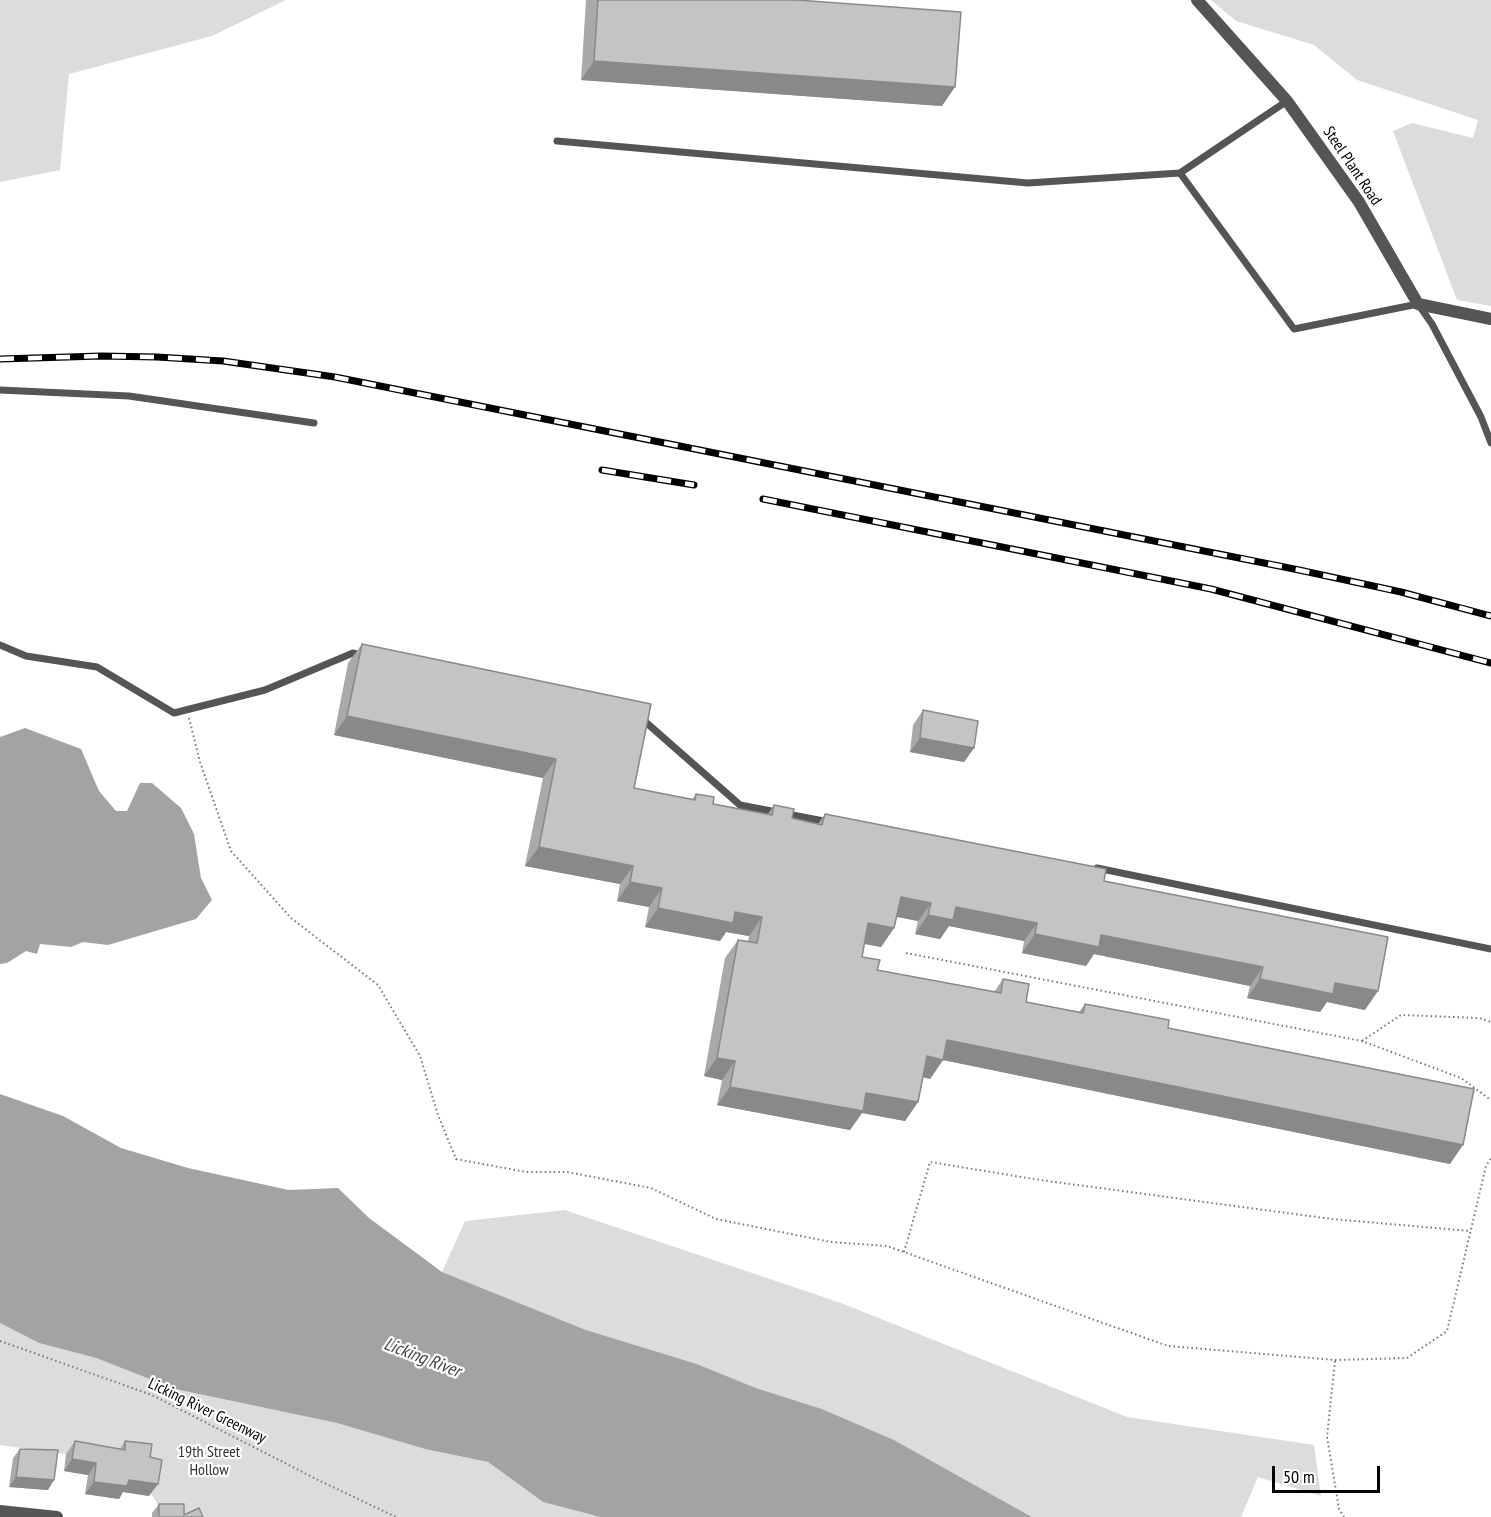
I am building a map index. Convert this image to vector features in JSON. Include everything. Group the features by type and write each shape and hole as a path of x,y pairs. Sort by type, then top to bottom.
{"street":[{"name":"Steel Plant Road","path":"1197,0 1287,101 1359,202 1419,304"},
{"path":"1419,304 1491,319"},
{"path":"0,1511 57,1517"}],"lane":[{"path":"557,141 1028,183 1180,173 1287,101"},
{"path":"1180,173 1294,329 1419,304 1481,417 1491,443"},
{"path":"0,390 129,396 315,423"},
{"path":"0,645 26,656 97,667 174,713 265,690 353,653 364,656"},
{"path":"638,715 740,805 842,823"},
{"path":"1084,865 1491,949"}],"path":[{"path":"187,710 200,762 231,851 291,918 378,986 420,1056 438,1115 456,1159 526,1172 567,1172 651,1188 716,1219 831,1242 887,1246 1168,1346 1335,1360 1407,1358 1447,1331 1486,1166 1491,1158"},
{"path":"906,953 1362,1041 1461,1078 1491,1100"},
{"path":"1362,1041 1401,1015 1479,1017 1491,1022"},
{"path":"904,1252 930,1162 1052,1182 1332,1219 1470,1231"},
{"name":"Licking River Greenway","path":"0,1341 152,1395 396,1517"},
{"path":"1335,1360 1327,1437 1339,1509 1344,1517"}],"green space":[{"path":"0,0 286,0 212,36 69,74 60,170 0,182"},
{"path":"1211,0 1491,0 1491,306 1457,300 1393,131 1412,123 1473,138 1478,120 1357,80 1314,45 1236,21"},
{"path":"565,1210 841,1303 1127,1417 1314,1445 1321,1496 1258,1477 1241,1517 1032,1517 894,1440 822,1409 756,1388 697,1364 586,1330 442,1272 465,1221"},
{"name":"19th Street Hollow","path":"0,1323 39,1343 96,1358 175,1389 337,1423 425,1449 488,1462 543,1502 600,1517 180,1517 162,1511 150,1492 152,1466 0,1445"}],"water":[{"path":"25,728 81,749 99,791 116,811 127,811 140,783 152,783 181,808 194,834 201,878 212,900 196,919 108,945 83,942 71,947 40,944 37,954 26,951 7,963 0,964 0,737"},
{"name":"Licking River","path":"0,1094 63,1116 121,1148 188,1168 289,1190 338,1188 369,1218 442,1272 586,1330 697,1364 756,1388 822,1409 894,1440 1032,1517 600,1517 543,1502 488,1462 425,1449 337,1423 175,1389 96,1358 39,1343 0,1323"}],"building":[{"path":"598,0 797,0 961,12 955,87 594,61"},
{"path":"362,644 651,704 634,788 695,800 696,794 714,797 713,804 772,815 774,805 794,809 792,818 822,825 825,814 1106,869 1104,881 1388,937 1378,991 1335,983 1333,994 1260,979 1263,967 1101,935 1099,947 1035,934 1037,923 956,907 953,920 928,915 931,903 901,897 894,928 868,923 862,957 880,960 877,970 1001,993 1003,979 1029,984 1026,1002 1083,1013 1085,1004 1169,1020 1168,1028 1474,1089 1463,1145 947,1040 943,1060 927,1056 918,1102 866,1093 863,1111 730,1087 735,1061 717,1058 738,940 757,943 762,917 735,912 733,923 658,908 662,888 630,882 633,866 539,847 556,759 347,716"},
{"path":"923,710 978,721 974,748 920,738"},
{"path":"75,1441 125,1450 125,1441 152,1444 150,1457 162,1460 158,1484 129,1480 127,1486 94,1482 96,1463 72,1459"},
{"path":"20,1449 58,1450 54,1480 16,1477"},
{"path":"159,1504 184,1504 184,1515 199,1508 203,1517 159,1517"}],"railway":[{"path":"0,359 157,357 223,361 335,377 1299,570 1401,592 1491,616"},
{"path":"602,470 694,485"},
{"path":"763,499 1211,589 1491,663"}]}
